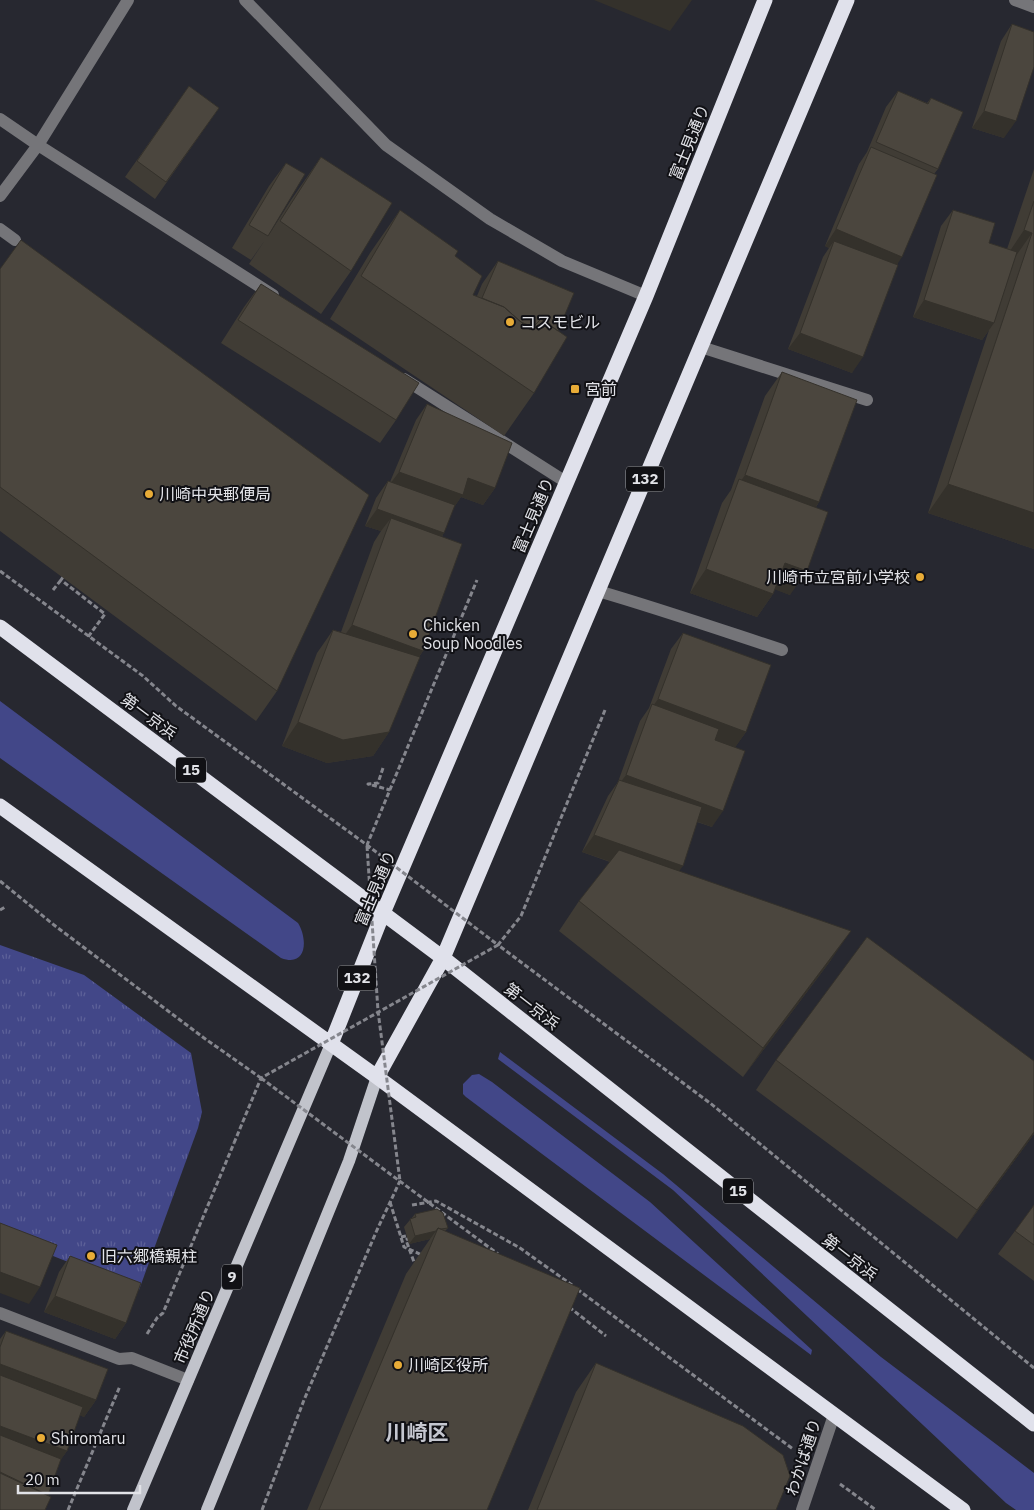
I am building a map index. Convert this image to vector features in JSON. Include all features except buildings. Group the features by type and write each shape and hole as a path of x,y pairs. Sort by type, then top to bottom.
{"highway":[{"name":"富士見通り","path":"331,1044 383,913 646,296 765,0"},
{"name":"132","path":"377,1077 443,958 847,0"},
{"name":"第一京浜","path":"0,626 443,958 1034,1424"},
{"path":"0,806 377,1077 962,1510"}],"main road":[{"name":"市役所通り","path":"133,1510 331,1044"},
{"path":"206,1510 349,1161 377,1077"}],"street":[{"path":"0,196 38,145 128,0"},
{"path":"245,0 386,145 490,219 562,261 646,296"},
{"path":"1015,0 1034,7"},
{"path":"0,119 288,304"},
{"path":"0,230 15,240"},
{"path":"701,347 867,400"},
{"path":"396,374 566,482"},
{"path":"598,591 782,650"},
{"path":"0,1313 119,1359 132,1358 188,1380"},
{"name":"わかば通り","path":"802,1510 834,1415"}],"path":[{"path":"0,571 143,676 176,706 367,845 710,1104 1034,1368"},
{"path":"53,590 62,579 106,614 88,636"},
{"path":"262,1510 304,1400 400,1181 378,1011 367,845 477,580"},
{"path":"68,1510 132,1358 157,1318 163,1313 261,1078 498,945 520,916 605,710"},
{"path":"383,768 378,783 368,784 390,790"},
{"path":"0,881 54,925 204,1038 261,1078 502,1258"},
{"path":"0,910 5,906"},
{"path":"412,1205 436,1201 520,1248 876,1510"},
{"path":"390,1202 404,1247 422,1255"},
{"path":"401,1238 417,1233 406,1240 414,1262 423,1266"},
{"path":"565,1304 606,1336"}],"green space":[{"path":"0,701 298,923 304,944 300,956 290,960 281,958 0,758"},
{"path":"0,945 84,975 191,1053 202,1112 198,1128 139,1290 0,1235"},
{"path":"500,1052 663,1174 881,1357 1034,1473 1034,1510 1016,1510 1006,1503 673,1190 498,1059"},
{"path":"479,1074 650,1202 812,1350 811,1355 466,1097 463,1094 463,1084 472,1075"}],"place":[{"name":"コスモビル","path":"510,322"},
{"name":"宮前","path":"575,389"},
{"name":"川崎中央郵便局","path":"149,494"},
{"name":"川崎市立宮前小学校","path":"920,577"},
{"name":"Chicken Soup Noodles","path":"413,634"},
{"name":"旧六郷橋親柱","path":"91,1256"},
{"name":"川崎区役所","path":"398,1365"},
{"name":"Shiromaru","path":"41,1438"}],"district":[{"name":"川崎区","path":"417,1433"}]}
